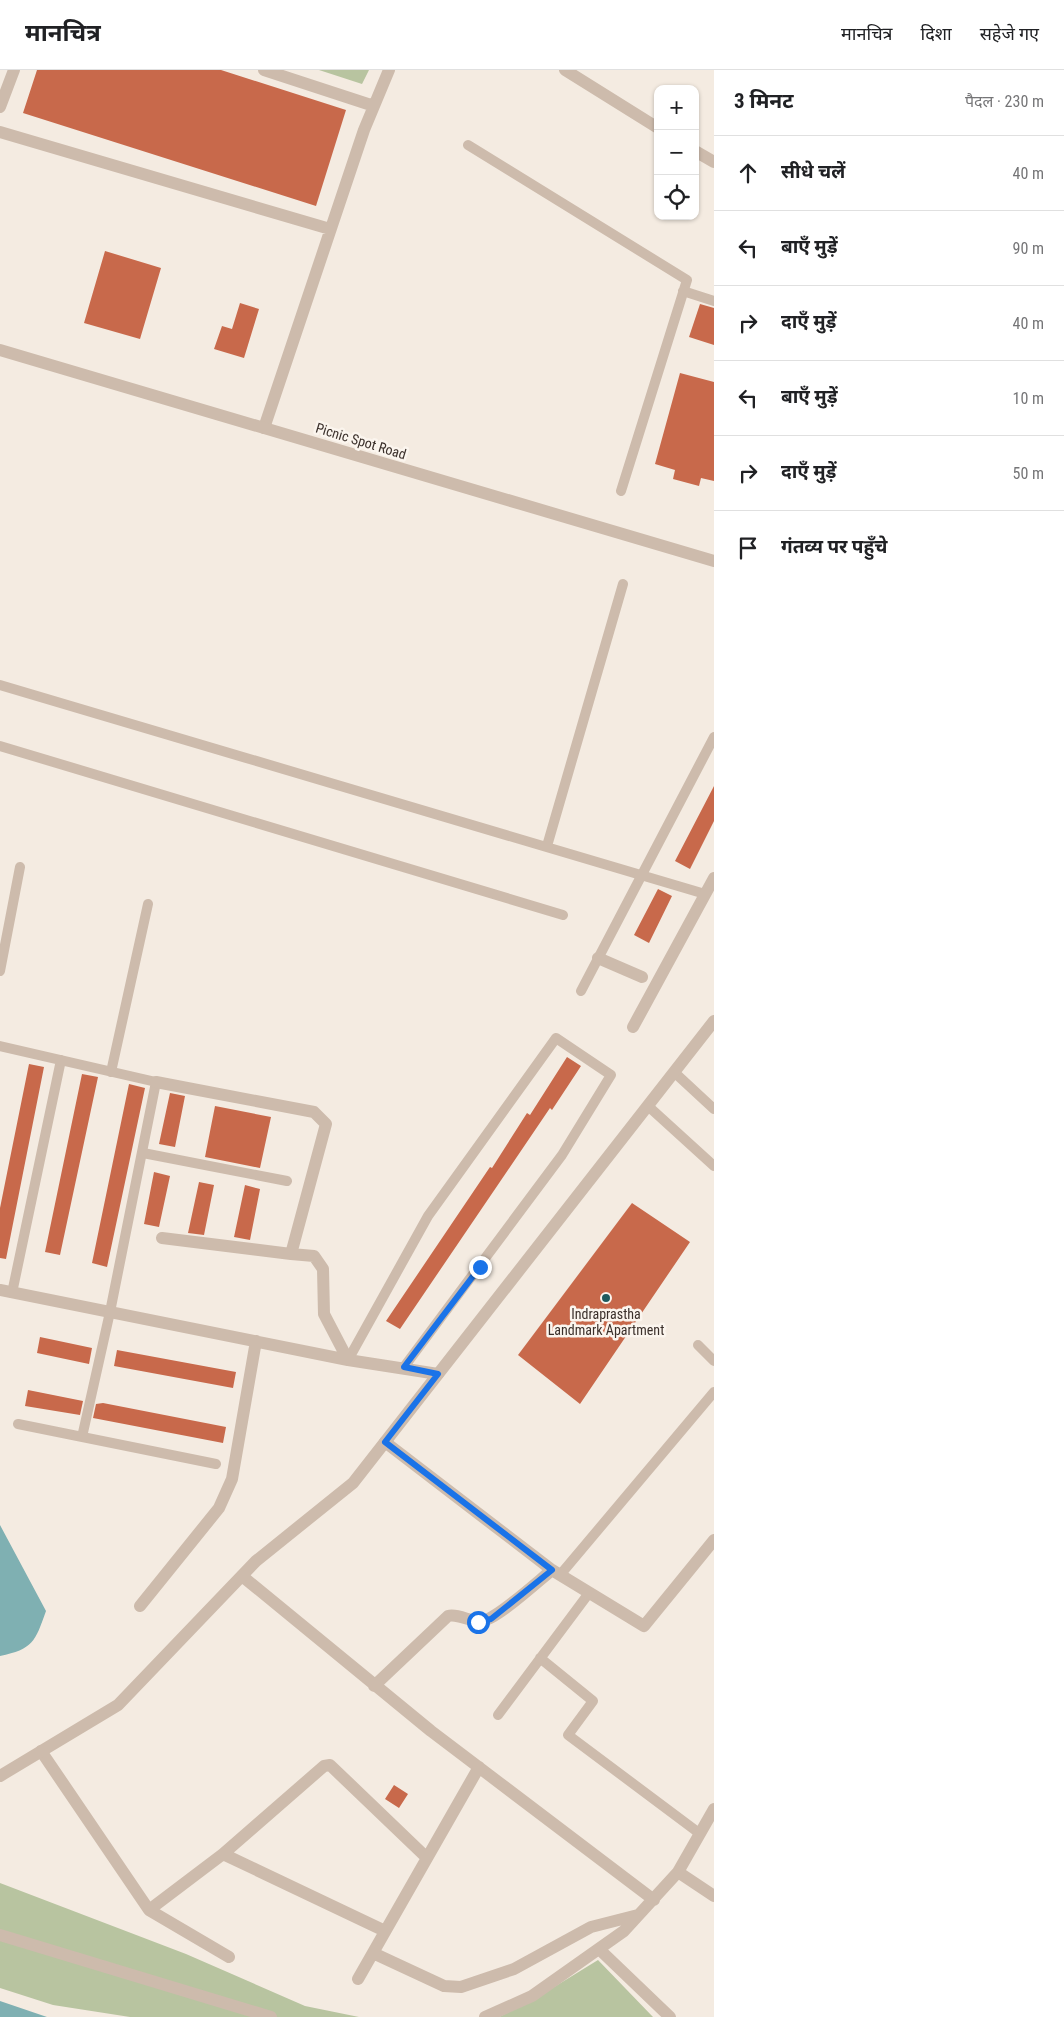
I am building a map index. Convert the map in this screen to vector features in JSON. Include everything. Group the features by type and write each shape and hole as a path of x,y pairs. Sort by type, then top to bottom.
{"street":[{"path":"0,107 14,70"},
{"path":"264,70 374,106"},
{"path":"264,428 330,229 388,70"},
{"path":"567,70 654,125"},
{"path":"0,132 330,229"},
{"path":"699,153 714,162"},
{"name":"Picnic Spot Road","path":"0,350 714,561"},
{"path":"632,1028 714,878"},
{"path":"598,958 642,977"},
{"path":"0,1776 118,1705 256,1561 353,1483 714,1021"},
{"path":"156,1082 314,1112 326,1124 291,1254"},
{"path":"162,1238 314,1256 322,1269 324,1314 348,1360"},
{"path":"6,1292 348,1360 404,1367 438,1374"},
{"path":"140,1606 219,1508 232,1479 256,1341"},
{"path":"385,1442 556,1573 644,1626 714,1540"},
{"path":"374,1686 448,1616 454,1615 478,1622 491,1619 556,1573"},
{"path":"242,1576 374,1686 478,1768 654,1900"},
{"path":"41,1751 149,1910 229,1957"},
{"path":"149,1910 222,1854 324,1766 330,1765 427,1858"},
{"path":"358,1979 478,1768"},
{"path":"486,2017 532,1996 624,1931 678,1872 714,1810"},
{"path":"222,1854 386,1930"},
{"path":"678,1872 714,1896"},
{"path":"373,1953 444,1986 460,1987 514,1969 590,1927 638,1915"},
{"path":"0,1935 271,2017"},
{"path":"599,1949 670,2017"}],"lane":[{"path":"468,145 687,280 620,491"},
{"path":"683,291 714,302"},
{"path":"547,846 623,584"},
{"path":"0,685 705,894"},
{"path":"581,991 714,737"},
{"path":"0,746 563,915"},
{"path":"0,971 20,867"},
{"path":"111,1072 148,904"},
{"path":"348,1360 428,1216 556,1038 610,1075 562,1156 404,1367"},
{"path":"0,1046 156,1082 110,1312 82,1437"},
{"path":"6,1292 60,1060"},
{"path":"674,1072 714,1109"},
{"path":"648,1106 714,1166"},
{"path":"143,1153 287,1181"},
{"path":"698,1345 714,1361"},
{"path":"556,1573 714,1392"},
{"path":"18,1424 216,1464"},
{"path":"498,1715 589,1593"},
{"path":"540,1658 593,1701 568,1735 699,1833"}],"green space":[{"path":"319,70 369,70 362,84"},
{"path":"0,1883 186,1954 305,2006 359,2017 130,2017 53,2005 0,1988"},
{"path":"598,1960 653,2017 499,2017 533,2000"}],"water":[{"path":"0,1525 46,1611 39,1630 26,1647 0,1656"},
{"path":"0,2001 47,2017 0,2017"}],"building":[{"path":"37,70 221,70 346,110 316,206 23,113"},
{"path":"105,251 161,268 140,339 84,323"},
{"path":"240,303 259,309 244,358 214,349 222,326 232,329"},
{"path":"700,304 714,308 714,345 689,337"},
{"path":"680,373 714,382 714,481 701,478 699,486 673,479 675,470 655,464"},
{"path":"714,786 714,821 690,869 675,861"},
{"path":"658,889 672,896 649,943 634,935"},
{"path":"567,1057 581,1066 552,1110 550,1108 400,1329 386,1321 490,1167 492,1168 527,1113 530,1115"},
{"path":"29,1064 44,1067 6,1259 0,1258 0,1208"},
{"path":"82,1074 98,1077 60,1255 45,1252"},
{"path":"129,1084 145,1088 107,1267 92,1263"},
{"path":"170,1093 185,1096 175,1147 159,1144"},
{"path":"215,1106 271,1117 260,1168 205,1157"},
{"path":"154,1172 170,1176 159,1227 144,1224"},
{"path":"199,1182 214,1185 204,1235 188,1233"},
{"path":"245,1185 260,1189 250,1240 234,1237"},
{"name":"Indraprastha Landmark Apartment","path":"632,1203 690,1242 580,1404 518,1355"},
{"path":"40,1337 92,1348 89,1364 37,1353"},
{"path":"117,1350 236,1372 233,1388 114,1366"},
{"path":"28,1390 83,1401 80,1415 25,1406"},
{"path":"103,1403 226,1427 223,1443 93,1418 96,1404"},
{"path":"394,1785 408,1794 399,1808 385,1799"}],"place":[{"name":"Indraprastha Landmark Apartment","path":"606,1298"}],"route":[{"path":"478,1622 491,1619 552,1570 385,1442 438,1374 404,1367 480,1267"}]}
